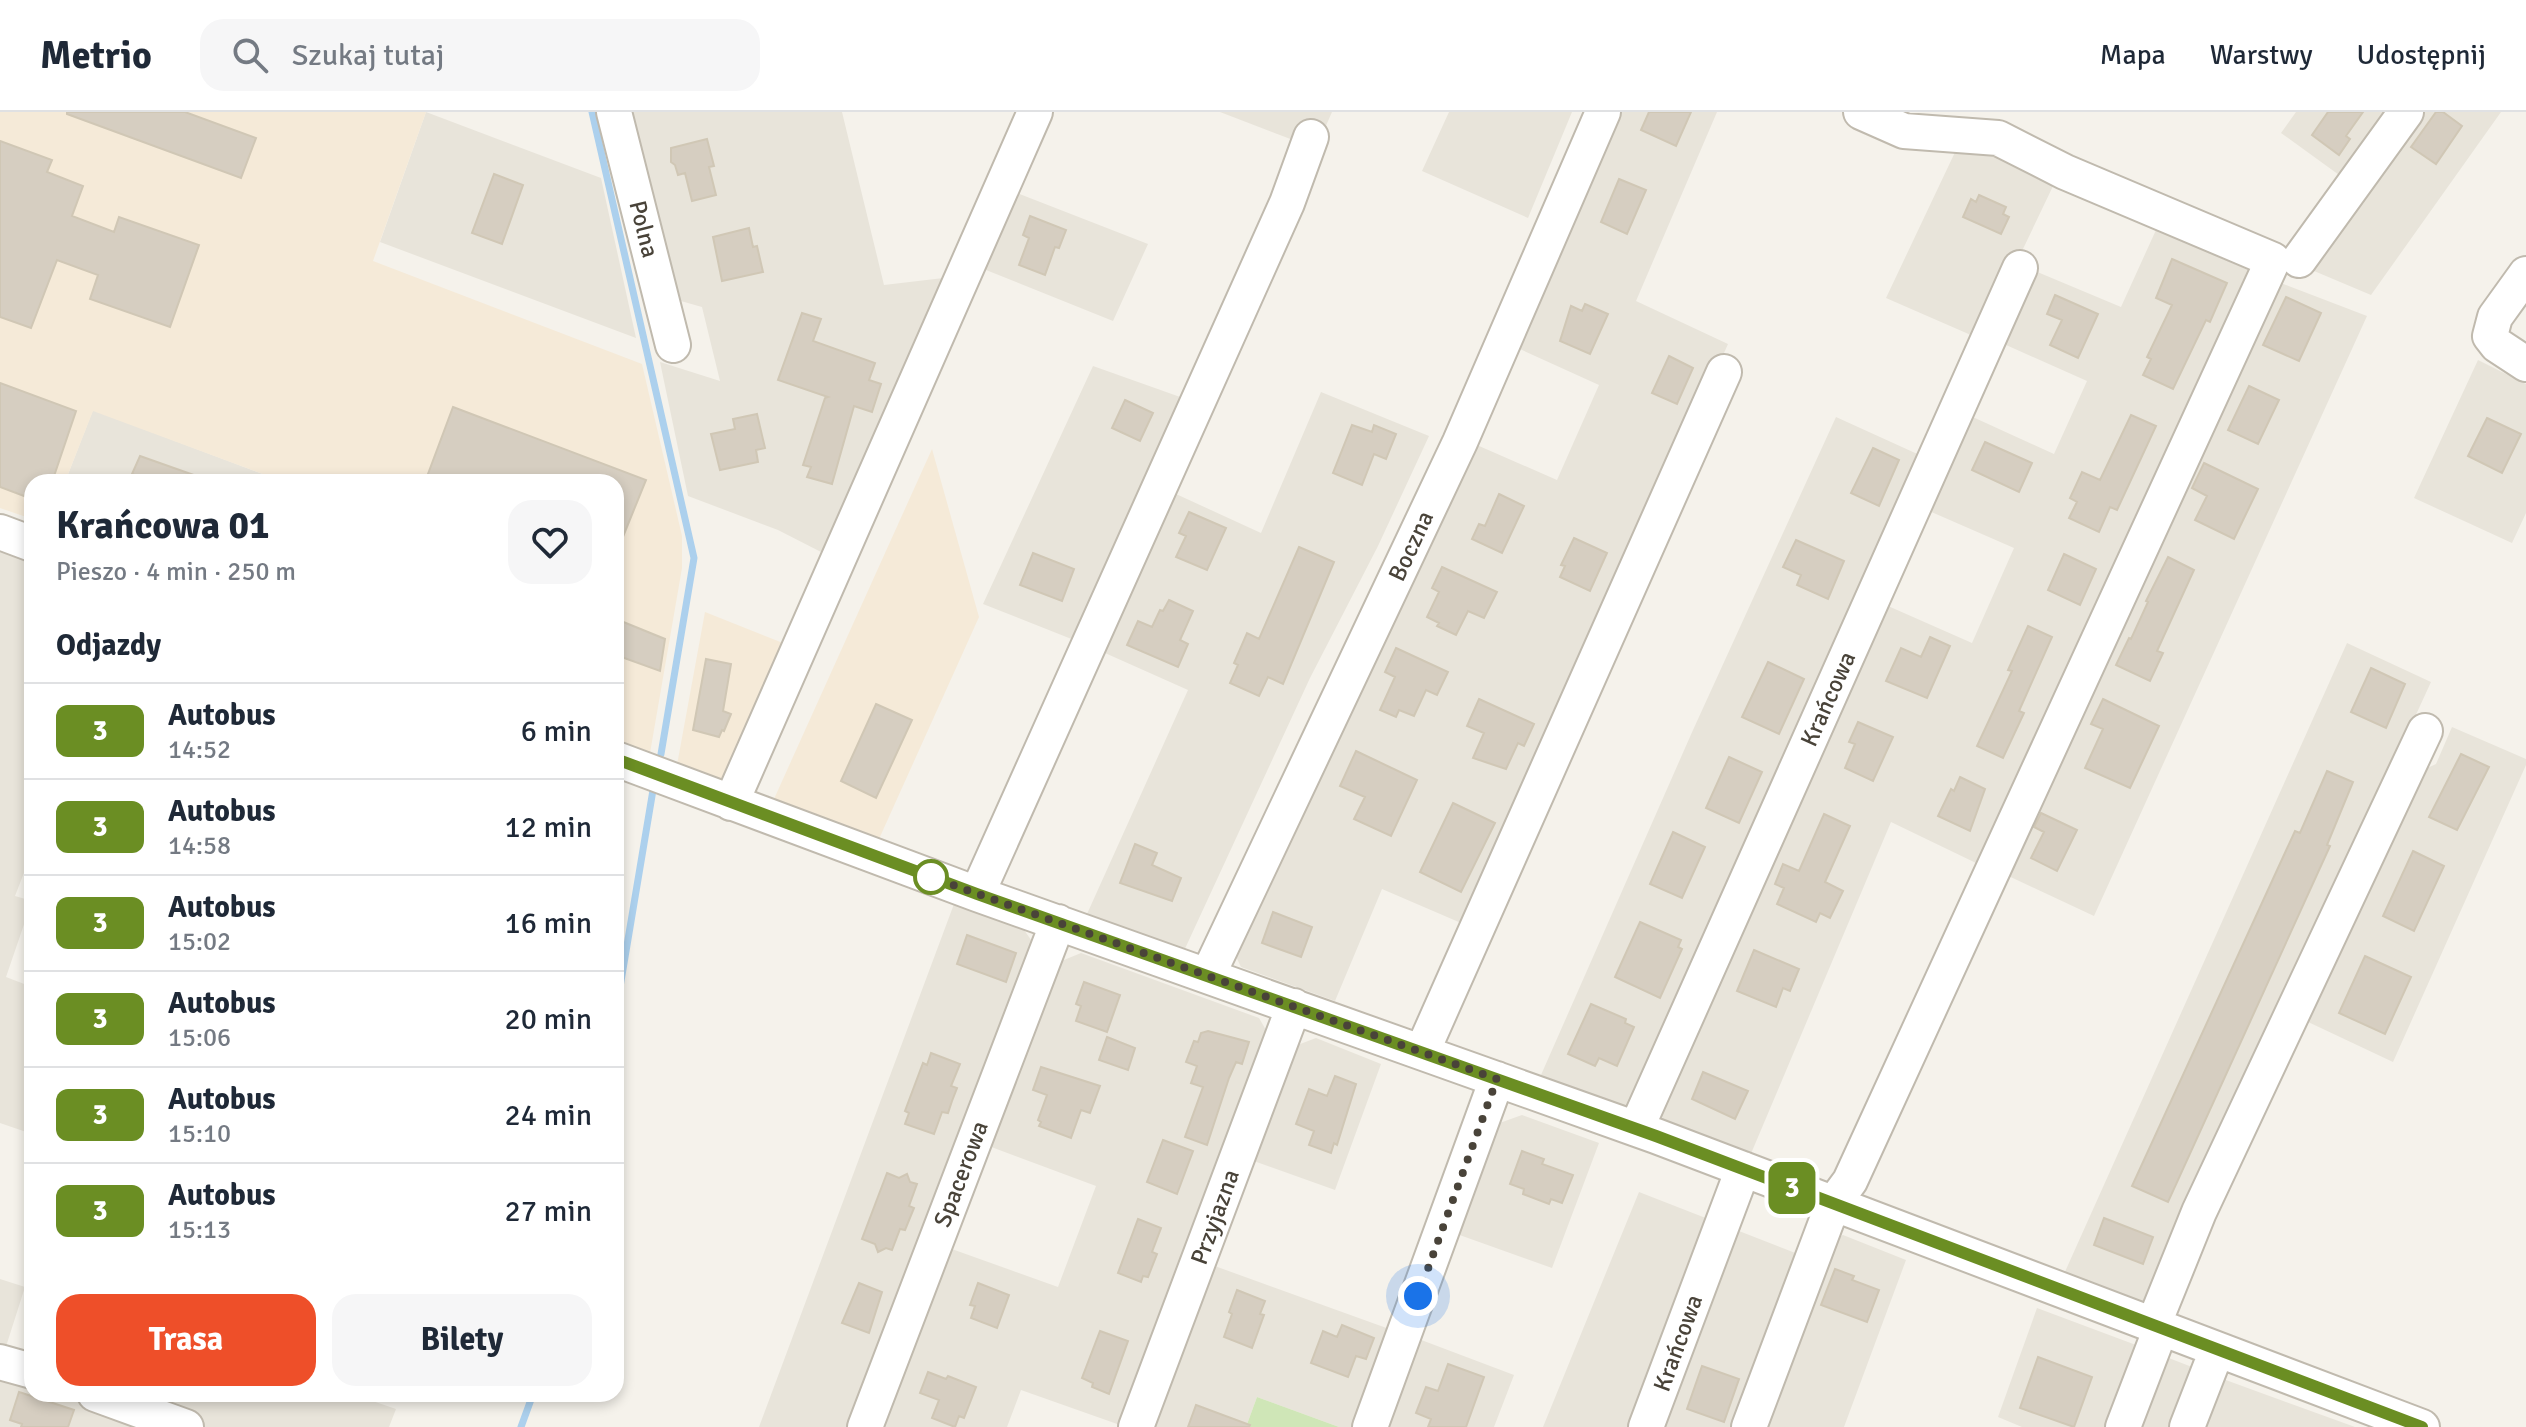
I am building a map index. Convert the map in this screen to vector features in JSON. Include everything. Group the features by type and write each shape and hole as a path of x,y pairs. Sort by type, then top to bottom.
{"street":[{"name":"Polna","path":"614,112 673,345"},
{"path":"731,803 1035,112"},
{"name":"Boczna","path":"1208,975 1460,442 1603,112"},
{"path":"1861,112 1904,131 1998,138 2065,172 2286,260"},
{"path":"1749,1427 1833,1204 1850,1181 2286,260 2406,112"},
{"path":"977,894 1280,217 1311,137"},
{"name":"Krańcowa","path":"1636,1129 2020,268"},
{"path":"2526,274 2495,317 2490,336 2497,345 2526,364"},
{"path":"1422,1052 1724,372"},
{"path":"0,532 24,541"},
{"path":"2123,1427 2199,1212 2425,731"},
{"path":"624,762 977,894 1636,1129 2422,1427"},
{"name":"Spacerowa","path":"865,1427 1058,922"},
{"name":"Przyjazna","path":"1136,1427 1294,1006"},
{"path":"1370,1427 1497,1079"},
{"name":"Krańcowa","path":"1646,1427 1743,1169"},
{"path":"2187,1427 2217,1350"},
{"path":"0,1362 24,1369"},
{"path":"117,1402 186,1427"}],"shaded area":[{"path":"0,112 426,112 373,261 642,364 682,536 682,568 650,753 624,744 624,474 262,474 93,411 68,474 24,474 24,516 0,508"},
{"path":"426,112 601,178 636,338 380,242"},
{"path":"628,112 842,112 884,285 952,277 823,553 778,530 688,496 660,362 720,381 702,307 674,299"},
{"path":"1220,112 1332,112 1321,137 1301,143"},
{"path":"1449,112 1572,112 1528,218 1422,171"},
{"path":"1614,112 1717,112 1636,301 1728,344 1468,926 1382,889 1335,1001 1241,967 1231,946 1470,442 1557,480 1599,385 1511,345"},
{"path":"2296,112 2394,112 2346,180 2281,133"},
{"path":"2418,112 2501,112 2371,295 2307,268"},
{"path":"1957,148 1986,150 2054,184 1980,339 1886,298"},
{"path":"1017,193 1148,244 1113,321 981,268"},
{"path":"2156,230 2251,271 1976,863 1891,822 1750,1156 1659,1122 1652,1108 1879,602 1972,643 2014,548 1920,507 1964,413 2054,454 2087,381 1995,340 2028,268 2121,307"},
{"path":"2278,282 2367,316 2094,916 2000,872"},
{"path":"2478,360 2526,384 2526,513 2512,543 2414,498"},
{"path":"1093,366 1183,398 1074,640 983,604"},
{"path":"1321,392 1429,436 1378,546 1310,678 1183,953 1087,914 1188,690 1105,653 1176,494 1261,533"},
{"path":"93,410 263,474 68,474"},
{"path":"1836,417 1924,457 1630,1111 1541,1075 1693,730"},
{"path":"932,449 979,617 879,839 774,799"},
{"path":"0,547 24,555 24,873 15,896 24,899 24,924 6,977 24,984 24,1131 0,1123"},
{"path":"705,612 783,643 721,780 677,765"},
{"path":"2347,643 2431,682 2145,1304 2064,1274"},
{"path":"2452,727 2526,759 2526,765 2393,1062 2306,1021 2421,771 2436,764"},
{"path":"954,904 1022,927 1036,947 854,1427 759,1427"},
{"path":"1081,953 1259,1018 1270,1037 1120,1425 1021,1390 1007,1427 882,1427 949,1248 1058,1287 1096,1186 986,1145 1059,962"},
{"path":"1316,1038 1381,1064 1335,1190 1251,1160 1295,1046"},
{"path":"1522,1115 1599,1143 1552,1268 1454,1233 1494,1125"},
{"path":"1639,1192 1803,1256 1736,1427 1543,1427"},
{"path":"1843,1235 1906,1260 1844,1427 1760,1427 1829,1242"},
{"path":"1212,1265 1392,1330 1358,1427 1339,1427 1257,1397 1246,1427 1149,1427"},
{"path":"0,1279 24,1287 24,1290 0,1358"},
{"path":"2037,1308 2144,1348 2115,1427 2022,1427 1998,1417"},
{"path":"1416,1338 1514,1375 1494,1427 1385,1427"},
{"path":"2161,1355 2223,1379 2355,1427 2133,1427"},
{"path":"0,1369 24,1377 24,1402 99,1402 130,1412 141,1423 148,1402 375,1402 396,1409 389,1427 0,1427"}],"green space":[{"path":"1257,1397 1339,1427 1246,1427"}],"building":[{"path":"67,112 185,112 256,138 241,178"},
{"path":"1649,112 1691,112 1676,146 1641,130"},
{"path":"2328,112 2363,112 2346,136 2350,139 2339,155 2312,135"},
{"path":"2436,112 2443,112 2462,126 2436,164 2411,147"},
{"path":"707,139 714,166 709,167 716,195 692,201 685,173 678,175 671,162 671,148"},
{"path":"0,141 52,160 47,172 83,186 72,216 114,232 119,217 199,245 170,327 90,299 98,275 57,260 31,328 0,317"},
{"path":"494,174 523,185 502,244 472,233"},
{"path":"1619,179 1646,190 1627,234 1601,222"},
{"path":"1979,195 2006,207 2003,214 2009,217 2001,234 1963,217 1971,199 1976,202"},
{"path":"1030,216 1066,230 1059,248 1055,247 1045,275 1019,265 1029,238 1023,235"},
{"path":"749,228 763,272 722,281 713,237"},
{"path":"2172,259 2227,283 2210,322 2206,320 2173,389 2143,375 2151,359 2147,357 2172,305 2156,298"},
{"path":"2055,295 2098,314 2078,358 2050,345 2062,320 2047,314"},
{"path":"2286,297 2321,313 2299,361 2263,345"},
{"path":"1585,304 1608,314 1590,354 1560,341 1571,306 1582,311"},
{"path":"802,313 821,319 813,341 875,363 869,380 881,384 872,412 854,406 832,484 807,477 811,467 803,465 825,398 828,397 778,380"},
{"path":"1669,356 1693,368 1677,404 1652,393"},
{"path":"0,383 76,411 55,474 24,474 24,496 0,487"},
{"path":"2249,386 2279,400 2258,444 2228,430"},
{"path":"1125,400 1153,413 1140,441 1112,428"},
{"path":"453,407 646,480 624,534 624,474 428,474"},
{"path":"757,414 765,448 756,450 758,462 720,470 711,434 735,429 733,419"},
{"path":"2131,415 2156,426 2117,510 2110,507 2099,532 2069,518 2077,502 2070,498 2082,472 2100,480"},
{"path":"2487,418 2521,434 2502,473 2468,456"},
{"path":"1352,425 1372,432 1374,425 1396,434 1386,459 1374,454 1362,485 1333,473"},
{"path":"1985,442 2032,463 2019,492 1972,470"},
{"path":"1873,448 1899,460 1879,506 1851,493"},
{"path":"140,456 191,474 132,474"},
{"path":"2204,463 2258,489 2234,539 2195,520 2207,496 2192,488"},
{"path":"1499,494 1524,506 1502,553 1472,539 1479,524 1485,526"},
{"path":"1189,512 1226,528 1207,570 1176,557 1186,536 1179,533"},
{"path":"1574,538 1607,553 1590,591 1560,577 1565,566 1561,565"},
{"path":"1796,540 1844,561 1828,599 1797,585 1801,575 1783,567"},
{"path":"1299,547 1334,562 1283,684 1268,677 1259,696 1230,683 1238,665 1234,663 1247,633 1259,639"},
{"path":"1033,553 1074,569 1062,601 1020,585"},
{"path":"2064,554 2096,569 2080,605 2048,590"},
{"path":"2168,557 2194,570 2157,651 2163,653 2150,681 2116,665"},
{"path":"1442,567 1497,592 1484,618 1468,611 1456,635 1427,617 1439,592 1432,588"},
{"path":"1169,600 1193,611 1180,640 1188,644 1178,667 1127,645 1138,621 1152,627"},
{"path":"624,622 665,639 660,671 624,658"},
{"path":"2028,626 2052,637 2019,711 2024,713 2003,758 1977,746 2012,671 2008,670"},
{"path":"1930,637 1950,646 1927,698 1886,681 1901,648 1921,657"},
{"path":"1396,648 1448,672 1437,695 1426,690 1414,716 1399,710 1396,717 1380,710 1395,677 1385,672"},
{"path":"706,659 731,664 723,711 731,714 719,737 693,730"},
{"path":"1768,662 1804,679 1779,734 1742,717"},
{"path":"2371,668 2405,684 2386,728 2351,712"},
{"path":"1479,699 1534,724 1524,746 1518,743 1506,769 1473,758 1484,733 1467,726"},
{"path":"2103,699 2159,726 2130,788 2085,768 2103,729 2091,724"},
{"path":"876,704 912,720 876,798 841,781"},
{"path":"1858,722 1893,737 1873,781 1845,768 1855,744 1849,742"},
{"path":"1356,751 1417,780 1391,836 1354,819 1365,797 1340,786"},
{"path":"2461,754 2489,767 2457,830 2429,817"},
{"path":"1729,757 1762,772 1739,823 1706,808"},
{"path":"2327,771 2353,782 2327,845 2330,846 2168,1202 2132,1186 2295,831 2300,833"},
{"path":"1960,777 1985,789 1970,831 1938,816"},
{"path":"1453,803 1495,823 1461,892 1420,872"},
{"path":"2041,813 2077,830 2057,871 2031,858 2044,832 2034,827"},
{"path":"1824,814 1850,826 1825,882 1843,891 1830,918 1820,913 1816,922 1777,904 1784,888 1775,884 1783,864 1799,871"},
{"path":"1673,832 1705,847 1682,898 1650,884"},
{"path":"1135,844 1157,853 1152,865 1181,878 1172,901 1120,883"},
{"path":"2413,851 2444,866 2414,931 2383,916"},
{"path":"1273,912 1312,927 1301,957 1262,943"},
{"path":"1640,922 1681,940 1678,947 1682,949 1660,998 1615,977"},
{"path":"967,935 1016,953 1006,982 957,964"},
{"path":"1754,950 1799,969 1790,991 1783,988 1776,1007 1737,991"},
{"path":"2365,956 2411,977 2385,1034 2339,1013"},
{"path":"1084,982 1120,995 1107,1032 1076,1021 1081,1006 1076,1004"},
{"path":"1591,1004 1626,1019 1625,1023 1634,1027 1617,1066 1599,1058 1595,1066 1568,1054"},
{"path":"1208,1031 1249,1042 1242,1064 1236,1062 1229,1078 1207,1145 1185,1137 1203,1087 1191,1083 1197,1066 1186,1062 1194,1041 1198,1042 1201,1033"},
{"path":"1107,1037 1135,1048 1128,1070 1099,1060"},
{"path":"931,1053 960,1064 951,1086 957,1088 948,1113 942,1112 934,1134 905,1124 909,1113 905,1111 923,1063 927,1065"},
{"path":"1041,1067 1100,1086 1090,1113 1081,1110 1071,1138 1039,1126 1041,1122 1038,1120 1047,1095 1033,1090"},
{"path":"1703,1072 1748,1091 1735,1119 1692,1099"},
{"path":"1335,1076 1356,1084 1337,1145 1334,1143 1331,1153 1309,1145 1314,1131 1296,1124 1309,1089 1327,1096"},
{"path":"1163,1140 1193,1151 1177,1194 1147,1182"},
{"path":"1522,1151 1544,1159 1542,1164 1573,1175 1562,1203 1551,1199 1549,1204 1523,1194 1524,1189 1510,1184"},
{"path":"887,1173 899,1178 907,1174 910,1182 917,1184 909,1206 914,1208 905,1230 900,1229 892,1250 886,1248 878,1252 875,1244 862,1239"},
{"path":"2104,1218 2153,1237 2143,1264 2094,1245"},
{"path":"1138,1219 1161,1228 1152,1252 1157,1254 1148,1277 1143,1276 1141,1282 1118,1273"},
{"path":"1835,1269 1854,1276 1852,1280 1879,1290 1867,1322 1821,1305"},
{"path":"859,1283 882,1292 869,1333 842,1323"},
{"path":"978,1283 1009,1295 997,1328 971,1318 975,1306 970,1305"},
{"path":"1237,1290 1265,1301 1260,1314 1264,1315 1252,1348 1224,1337"},
{"path":"1342,1325 1374,1338 1366,1359 1356,1356 1348,1377 1311,1363 1323,1331 1337,1337"},
{"path":"1100,1331 1128,1341 1109,1394 1092,1387 1093,1383 1082,1378"},
{"path":"2038,1357 2092,1377 2074,1427 2020,1408"},
{"path":"1448,1364 1484,1377 1466,1427 1428,1427 1431,1419 1416,1413 1426,1387 1438,1391"},
{"path":"1702,1366 1739,1379 1724,1422 1687,1409"},
{"path":"928,1372 976,1387 964,1418 959,1416 955,1427 932,1418 939,1400 920,1393"},
{"path":"19,1392 24,1394 24,1402 50,1402 74,1410 68,1427 21,1427 22,1424 10,1420"},
{"path":"1196,1405 1250,1425 1188,1427"}],"waterway":[{"path":"592,112 694,558 661,754"},
{"path":"624,963 653,790"},
{"path":"521,1427 530,1402"}],"bus line":[{"name":"3","path":"624,762 977,894 1656,1136 2422,1427"}],"route":[{"path":"931,877 922,874 1497,1079 1418,1296"}]}
